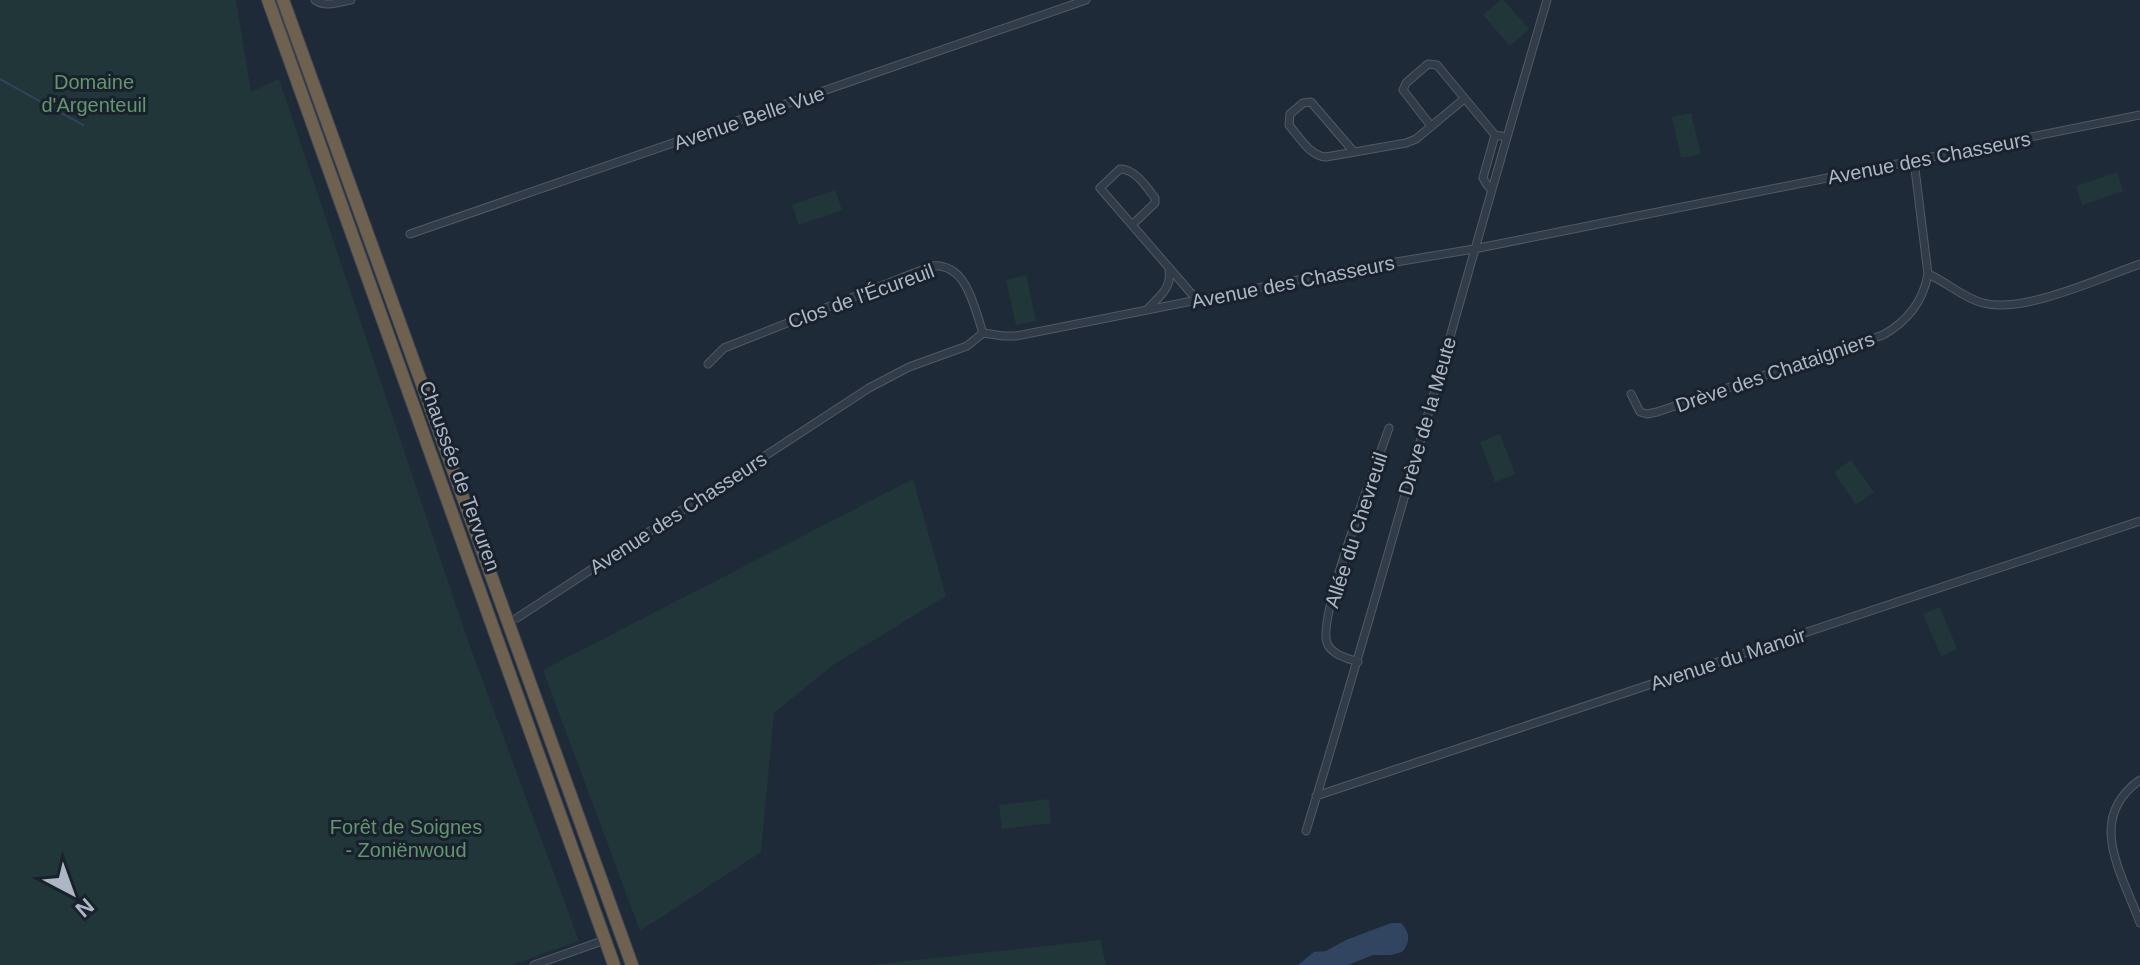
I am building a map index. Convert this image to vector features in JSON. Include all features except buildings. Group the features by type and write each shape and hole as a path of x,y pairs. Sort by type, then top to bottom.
{"highway":[{"name":"Chaussée de Tervuren","path":"268,0 614,965"},
{"name":"Chaussée de Tervuren","path":"283,0 632,965"},
{"path":"292,24 293,0"}],"street":[{"path":"315,0 329,4 351,0"},
{"name":"Avenue Belle Vue","path":"410,234 1086,0"},
{"name":"Drève de la Meute","path":"1306,831 1358,662 1547,0"},
{"path":"1431,126 1403,90 1406,83 1428,64 1437,65 1495,135 1506,137"},
{"path":"1354,152 1311,102 1303,103 1290,114 1289,125 1315,154 1326,157 1406,143 1416,139 1464,99"},
{"name":"Avenue des Chasseurs","path":"517,618 869,388 909,367 967,346 983,333 1016,336 1348,270 1474,249 2140,115"},
{"path":"1492,190 1483,178 1495,135"},
{"name":"Drève des Chataigniers","path":"1631,394 1640,412 1657,412 1897,328 1919,302 1928,274 1914,161"},
{"path":"1132,225 1155,203 1155,198 1131,170 1124,168 1100,188 1169,269 1197,300"},
{"path":"1928,274 1980,303 1999,306 2020,305 2140,264"},
{"name":"Clos de l'Écureuil","path":"708,364 724,348 932,266 949,269 966,283 983,333"},
{"path":"1146,310 1168,288 1171,279 1169,269"},
{"name":"Allée du Chevreuil","path":"1358,662 1335,653 1325,633 1332,594 1389,428"},
{"name":"Avenue du Manoir","path":"1316,796 2140,521"},
{"path":"2140,780 2118,799 2110,824 2113,853 2140,923"},
{"path":"534,965 605,940"}],"green space":[{"path":"0,0 236,0 251,92 279,79 468,641 579,941 511,965 0,965"},
{"path":"1504,0 1529,29 1510,46 1483,15"},
{"path":"1691,113 1701,154 1681,158 1672,117"},
{"path":"2117,172 2123,191 2082,205 2076,186"},
{"path":"835,190 842,210 799,225 792,205"},
{"path":"1026,275 1036,321 1016,325 1006,280"},
{"path":"1500,434 1515,474 1495,482 1480,442"},
{"path":"1851,460 1874,492 1856,505 1834,472"},
{"path":"913,479 946,596 833,665 774,713 761,852 640,931 543,670"},
{"path":"1940,607 1957,649 1941,656 1923,614"},
{"path":"1049,799 1051,823 1002,829 999,805"},
{"path":"1100,940 1106,965 870,965"}],"water":[{"path":"1391,923 1401,923 1408,933 1407,945 1402,952 1373,955 1348,965 1298,965 1314,952 1326,951"}],"waterway":[{"path":"0,79 83,125"}],"park label":[{"name":"Domaine d'Argenteuil","path":"94,94"},
{"name":"Forêt de Soignes - Zoniënwoud","path":"406,838"}]}
